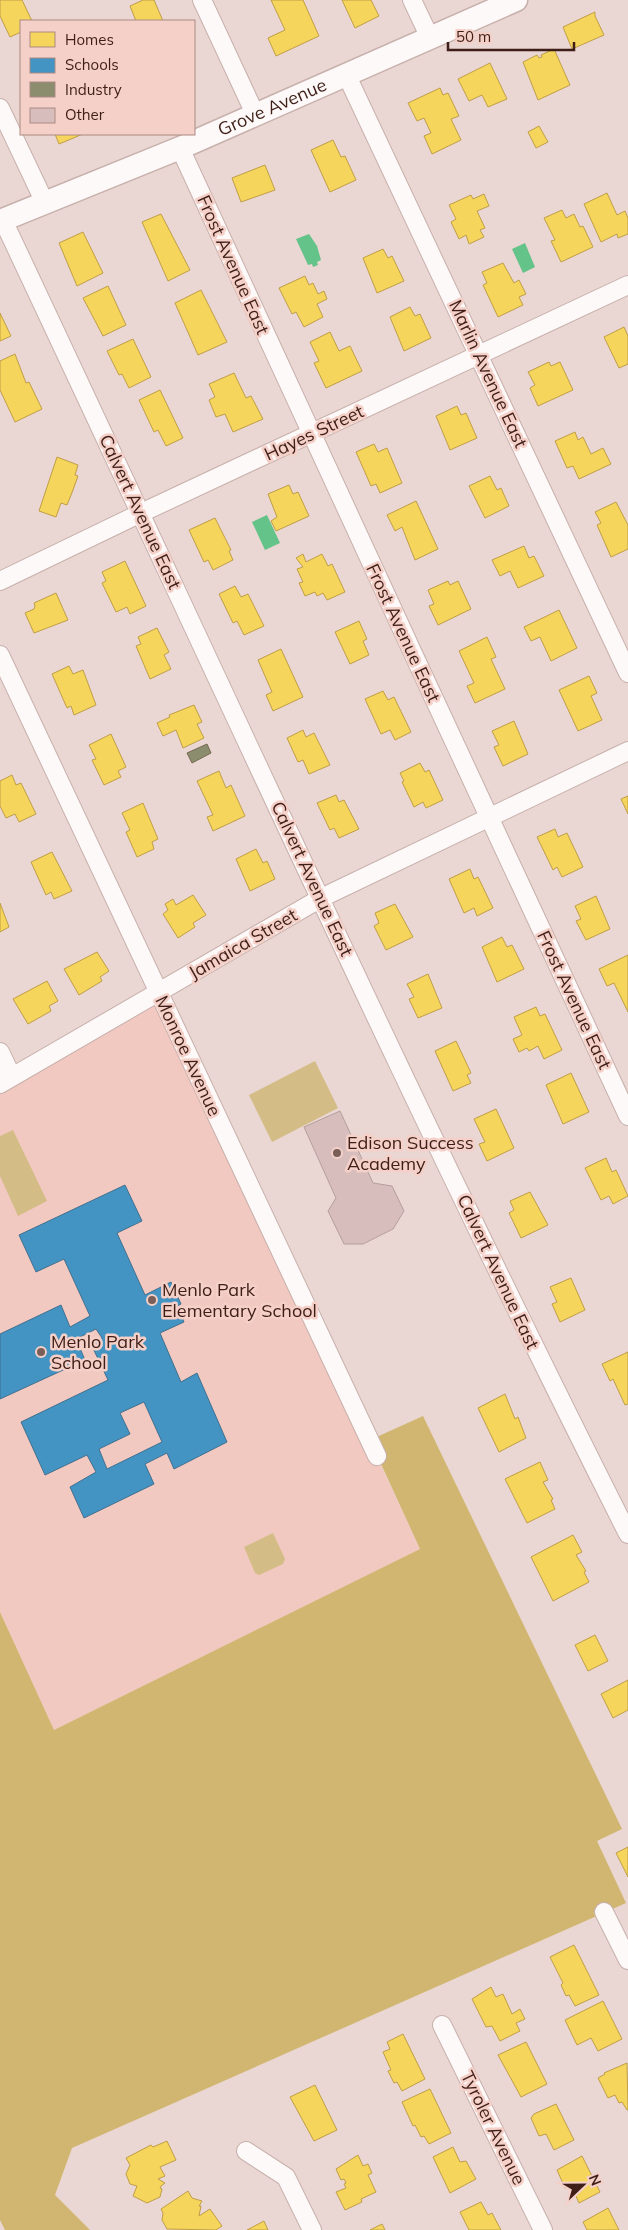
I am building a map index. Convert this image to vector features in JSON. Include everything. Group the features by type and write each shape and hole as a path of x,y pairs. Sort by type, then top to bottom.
{"street":[{"path":"202,0 256,116"},
{"path":"412,0 430,38"},
{"name":"Grove Avenue","path":"2,221 256,116 516,0"},
{"name":"Marlin Avenue East","path":"347,76 628,674"},
{"path":"0,108 45,203"},
{"name":"Frost Avenue East","path":"180,148 310,436 490,816 628,1116"},
{"name":"Calvert Avenue East","path":"2,221 540,1361 628,1534"},
{"name":"Hayes Street","path":"0,581 628,285"},
{"name":"Monroe Avenue","path":"0,655 377,1456"},
{"name":"Jamaica Street","path":"6,1080 321,898 628,751"},
{"path":"0,1052 6,1080"},
{"path":"604,1912 622,1935 628,1960"},
{"name":"Tyroler Avenue","path":"442,2026 543,2230"},
{"path":"246,2151 286,2177 312,2230"}],"shaded area":[{"path":"309,234 317,246 321,260 317,262 318,265 313,267 312,264 308,265 296,239"},
{"path":"525,243 535,267 523,273 512,249"},
{"path":"267,515 280,543 265,550 252,522"},
{"name":"Menlo Park Elementary School","path":"159,993 420,1549 54,1730 0,1612 0,1084"},
{"path":"315,1061 338,1108 272,1142 249,1095"},
{"path":"13,1130 47,1201 18,1216 0,1176 0,1136"},
{"path":"423,1416 622,1829 597,1841 626,1903 72,2148 55,2195 90,2230 5,2230 0,2220 0,1612 54,1730 420,1549 370,1440"},
{"path":"273,1533 285,1559 283,1564 259,1575 255,1573 244,1547"}],"building: Homes":[{"path":"0,0 22,0 32,20 20,20 20,32 10,37 0,16"},
{"path":"143,0 154,0 163,20 136,20 130,6"},
{"path":"271,0 303,0 319,36 276,56 268,38 285,30"},
{"path":"342,0 371,0 379,16 355,28"},
{"path":"595,12 604,35 572,49 563,27"},
{"path":"554,49 570,85 538,100 523,62 537,55 539,58 542,57 541,55"},
{"path":"490,63 507,99 488,107 482,95 469,101 458,79"},
{"path":"440,88 443,95 448,93 459,116 451,119 461,140 432,154 424,136 431,133 424,118 417,121 408,103"},
{"path":"539,126 548,142 536,148 528,132"},
{"path":"55,135 81,135 59,144"},
{"path":"333,140 341,157 345,156 356,180 330,192 311,150"},
{"path":"265,165 275,190 241,202 232,178"},
{"path":"607,193 617,215 625,211 628,218 628,234 618,238 617,234 601,242 584,204"},
{"path":"484,194 489,206 477,211 485,228 480,230 484,237 469,244 466,235 459,239 451,222 456,219 449,205 471,195 473,199"},
{"path":"562,210 566,218 574,214 580,227 583,226 593,247 561,262 551,241 555,240 544,218"},
{"path":"161,214 190,270 168,281 142,222"},
{"path":"83,232 103,273 77,286 59,243"},
{"path":"383,249 388,258 392,256 404,281 377,293 363,258"},
{"path":"503,263 514,283 519,280 526,294 519,297 523,305 498,317 483,285 487,283 482,272"},
{"path":"305,276 309,285 313,283 318,294 324,291 327,299 317,304 323,317 304,327 296,312 292,314 279,288"},
{"path":"108,286 126,325 103,336 83,298"},
{"path":"201,290 227,342 198,355 175,303"},
{"path":"410,307 415,316 420,314 431,338 404,351 390,317"},
{"path":"0,313 11,336 0,341"},
{"path":"624,327 628,336 628,364 619,368 604,337"},
{"path":"330,332 339,351 350,346 362,371 326,388 314,363 319,361 310,342"},
{"path":"133,339 151,377 129,388 122,374 119,375 107,351"},
{"path":"15,354 26,383 29,382 42,409 15,422 0,390 0,361"},
{"path":"549,362 551,366 560,362 573,390 538,406 530,388 535,385 528,372"},
{"path":"234,373 246,398 251,396 263,419 233,432 225,414 216,417 209,400 215,397 209,384"},
{"path":"160,390 183,438 166,446 158,430 154,432 139,400"},
{"path":"457,406 461,415 466,413 477,438 450,450 436,416"},
{"path":"575,432 578,440 583,437 591,454 603,448 611,464 579,479 573,466 567,468 555,441"},
{"path":"374,444 378,452 387,448 402,483 380,493 376,484 371,486 356,452"},
{"path":"57,457 78,465 75,475 78,476 67,505 61,503 56,517 39,511"},
{"path":"490,476 497,490 501,488 509,506 485,518 469,486"},
{"path":"289,485 293,494 298,492 309,516 276,531 271,521 277,517 268,494"},
{"path":"416,501 438,549 415,560 402,527 395,531 387,515"},
{"path":"616,502 628,525 628,549 611,557 597,525 601,523 595,512"},
{"path":"215,518 231,550 229,551 233,560 213,570 208,560 204,562 189,530"},
{"path":"524,546 529,558 534,556 544,576 518,588 510,571 500,576 492,560"},
{"path":"303,554 306,562 322,554 328,566 332,564 345,592 327,600 323,593 317,596 315,592 305,596 299,583 303,582 297,569 303,567 296,558"},
{"path":"125,561 146,606 130,614 127,607 116,612 102,583 106,581 102,572"},
{"path":"448,581 450,585 458,581 471,609 438,625 429,606 434,604 428,590"},
{"path":"235,586 241,597 248,594 264,626 244,635 237,621 233,623 219,594"},
{"path":"56,593 68,620 34,633 25,613 34,609 34,603"},
{"path":"559,610 577,648 551,661 540,637 531,641 524,627"},
{"path":"359,621 367,639 363,641 369,655 350,664 335,632"},
{"path":"157,628 169,652 164,655 171,669 150,679 136,646 141,644 138,637"},
{"path":"487,637 496,657 491,659 505,689 475,703 467,686 474,683 459,651"},
{"path":"281,649 303,697 273,711 266,695 272,692 258,660"},
{"path":"69,666 73,674 83,670 96,705 74,715 71,706 67,708 52,674"},
{"path":"589,676 597,693 591,696 602,720 578,731 559,690"},
{"path":"383,691 388,700 394,697 411,732 395,740 390,730 381,734 365,699"},
{"path":"194,705 202,722 197,724 204,738 183,748 176,730 163,736 157,723 170,717 169,715"},
{"path":"514,721 528,754 503,766 494,747 499,745 492,731"},
{"path":"303,730 306,737 314,733 330,765 309,774 303,760 298,762 287,738"},
{"path":"111,734 126,767 118,771 121,777 104,785 92,760 96,759 89,745"},
{"path":"420,763 425,772 429,770 443,800 426,808 423,802 414,807 402,782 404,781 400,773"},
{"path":"219,771 226,788 231,785 245,816 213,831 207,817 213,815 197,781"},
{"path":"12,775 16,785 21,783 36,814 19,822 15,814 6,818 0,806 0,781"},
{"path":"336,795 339,802 344,800 359,829 339,838 334,828 330,830 317,803"},
{"path":"628,796 628,814 621,799"},
{"path":"143,803 158,839 152,842 154,849 137,857 126,832 130,830 122,813"},
{"path":"555,829 558,837 567,833 583,867 562,877 557,867 553,870 537,837"},
{"path":"256,849 263,863 267,861 275,879 250,891 236,859"},
{"path":"52,852 72,891 54,899 51,892 46,895 31,862"},
{"path":"470,869 474,879 478,877 493,908 477,916 474,908 464,913 449,879"},
{"path":"193,895 206,915 193,923 195,927 178,938 163,914 168,910 165,904 173,899 176,905"},
{"path":"596,896 610,929 586,940 576,921 581,919 575,906"},
{"path":"0,903 9,927 0,932"},
{"path":"395,904 413,937 386,950 374,926 379,923 375,913"},
{"path":"502,937 507,947 512,945 524,969 497,982 482,947"},
{"path":"97,952 109,971 100,977 102,981 79,995 64,969"},
{"path":"628,955 628,1012 614,983 607,986 599,969"},
{"path":"428,974 442,1008 418,1018 409,999 414,997 407,984"},
{"path":"47,981 58,1001 49,1006 51,1011 28,1024 13,999"},
{"path":"536,1007 540,1016 545,1014 562,1050 544,1059 538,1046 529,1051 527,1048 519,1052 513,1039 522,1035 514,1017"},
{"path":"456,1041 471,1073 467,1075 471,1083 453,1091 435,1051"},
{"path":"571,1073 589,1112 563,1124 546,1085"},
{"path":"496,1109 514,1148 487,1161 479,1144 485,1142 474,1119"},
{"path":"606,1158 612,1172 616,1170 628,1196 613,1204 609,1196 601,1200 585,1168"},
{"path":"530,1192 548,1225 521,1238 509,1213 514,1210 510,1201"},
{"path":"571,1278 585,1310 560,1322 552,1304 557,1302 550,1287"},
{"path":"628,1352 628,1404 625,1405 613,1379 610,1381 602,1364"},
{"path":"505,1394 515,1419 518,1417 526,1438 499,1452 478,1408"},
{"path":"540,1462 548,1480 543,1482 553,1499 551,1500 555,1509 527,1523 505,1479"},
{"path":"573,1535 582,1552 576,1555 586,1571 584,1572 589,1582 553,1601 531,1557"},
{"path":"595,1635 608,1661 588,1671 575,1645"},
{"path":"628,1680 628,1710 613,1718 601,1694"},
{"path":"628,1847 628,1877 616,1853"},
{"path":"574,1945 599,1995 575,2006 569,1995 566,1996 561,1985 563,1983 550,1957"},
{"path":"491,1987 496,1997 503,1994 512,2014 520,2009 525,2019 516,2023 520,2031 500,2041 492,2026 486,2027 472,1999"},
{"path":"603,2001 622,2039 598,2051 591,2038 577,2045 565,2020"},
{"path":"403,2034 425,2079 402,2091 397,2082 394,2083 388,2071 391,2070 383,2052 390,2049 387,2042"},
{"path":"526,2042 547,2084 521,2097 498,2055"},
{"path":"627,2063 628,2110 622,2102 619,2103 615,2095 608,2098 598,2078 604,2073"},
{"path":"315,2085 337,2130 314,2141 290,2097"},
{"path":"430,2089 451,2133 429,2144 424,2136 421,2137 415,2125 413,2126 402,2102"},
{"path":"556,2104 574,2140 554,2150 546,2134 539,2136 531,2118 534,2114"},
{"path":"167,2141 176,2160 160,2167 165,2176 158,2179 165,2183 160,2188 162,2189 160,2197 147,2203 133,2196 137,2186 130,2184 126,2174 130,2165 126,2158 151,2145 153,2147"},
{"path":"453,2147 460,2162 466,2161 476,2179 450,2193 433,2157"},
{"path":"358,2155 363,2166 368,2164 372,2173 368,2175 376,2192 361,2199 362,2202 345,2210 336,2192 346,2188 344,2184 346,2183 344,2179 341,2180 336,2169"},
{"path":"582,2156 600,2192 579,2203 572,2187 565,2188 557,2170"},
{"path":"188,2191 192,2198 202,2201 199,2206 201,2206 199,2216 210,2209 222,2226 216,2230 167,2229 162,2220 163,2213 161,2209"},
{"path":"481,2202 488,2215 492,2213 501,2230 469,2230 460,2212"},
{"path":"608,2208 619,2230 587,2230 583,2222"},
{"path":"264,2221 268,2230 247,2230"},
{"path":"382,2224 385,2230 370,2230"}],"building: Schools":[{"name":"Menlo Park School","path":"125,1185 142,1221 117,1233 145,1295 171,1282 181,1304 177,1306 184,1322 160,1333 181,1382 197,1373 227,1442 174,1469 167,1453 145,1464 154,1484 84,1518 70,1487 96,1472 87,1455 45,1475 21,1422 108,1380 91,1344 102,1338 96,1329 76,1339 85,1360 0,1399 0,1334 61,1305 70,1327 90,1316 64,1259 36,1272 19,1235","holes":["144,1402 162,1442 107,1469 99,1449 130,1434 120,1413"]}],"building: Industry":[{"path":"207,744 211,753 192,763 187,753"}],"building: Other":[{"name":"Edison Success Academy","path":"340,1111 373,1183 392,1186 404,1211 393,1229 363,1244 344,1244 328,1211 336,1198 304,1127"}],"place":[{"name":"Edison Success Academy","path":"337,1153"},
{"name":"Menlo Park Elementary School","path":"152,1300"},
{"name":"Menlo Park School","path":"41,1352"}]}
